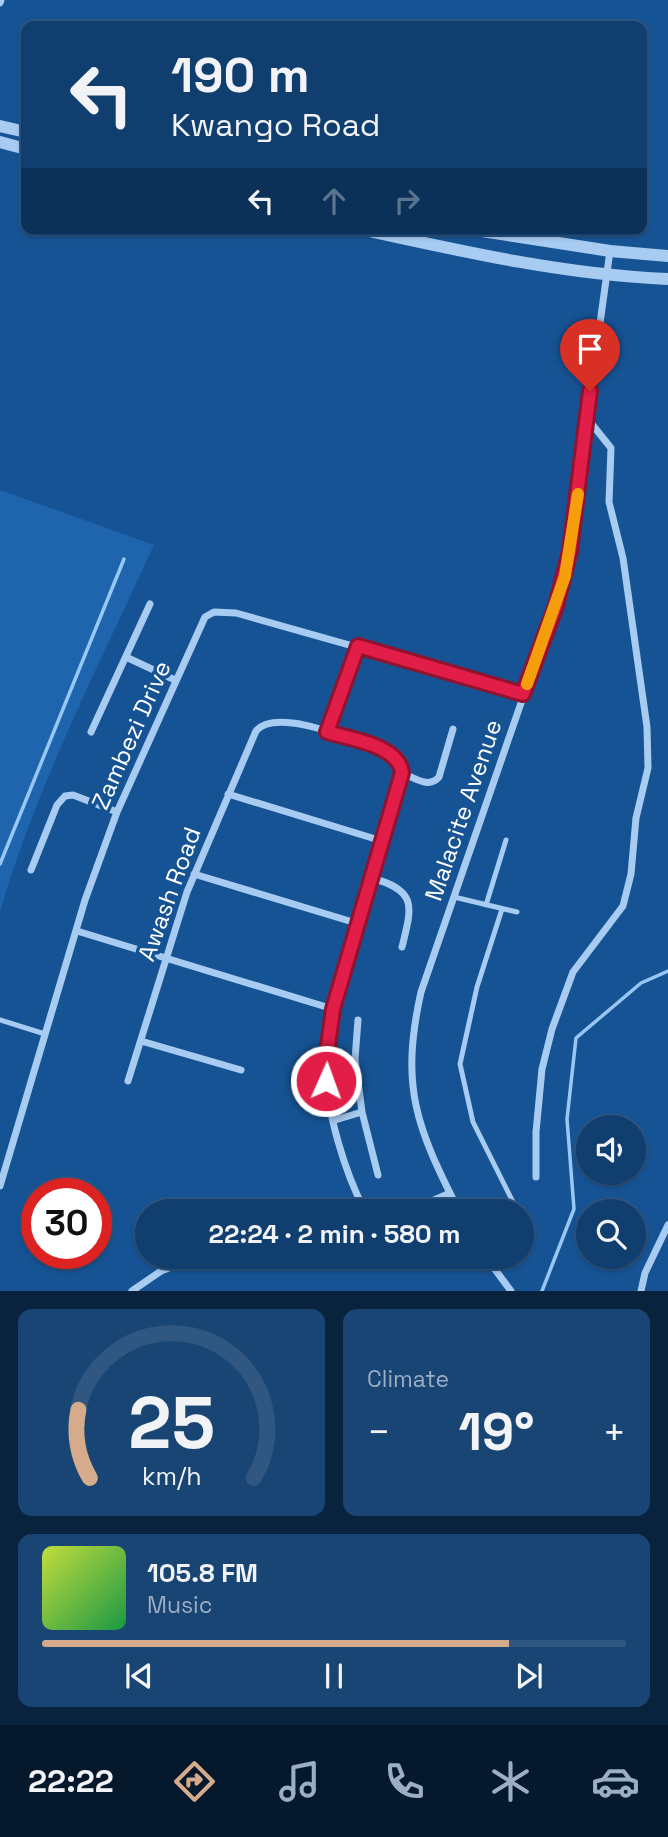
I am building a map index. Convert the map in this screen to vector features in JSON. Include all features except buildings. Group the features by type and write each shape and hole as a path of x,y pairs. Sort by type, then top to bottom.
{"street":[{"path":"0,127 21,131"},
{"path":"0,142 21,148"},
{"path":"387,235 436,246 607,274 668,279"},
{"path":"507,235 610,251 668,256"},
{"name":"Malacite Avenue","path":"453,1199 417,1114 412,1093 410,1052 421,992 568,564 610,251"},
{"path":"536,1177 536,1132 542,1069 552,1029 573,972 623,906 631,874 636,818 649,756 622,552 609,502 611,448 587,418"},
{"path":"92,732 150,604"},
{"name":"Zambezi Drive","path":"0,1186 77,931 117,812 205,617 214,612 236,613 523,694"},
{"path":"358,646 327,732 385,751 397,759 402,773 333,1009 326,1071 341,1151 360,1199"},
{"path":"126,657 175,680"},
{"name":"Awash Road","path":"128,1081 165,957 194,874 261,726 285,721 327,732"},
{"path":"402,773 429,784 435,782 439,777 453,729"},
{"path":"228,794 382,841"},
{"path":"31,870 57,805 65,796 73,795 117,812"},
{"path":"194,874 356,923"},
{"path":"371,878 393,884 404,896 410,915 402,947"},
{"path":"77,931 333,1009"},
{"path":"358,1020 355,1059 362,1112 379,1175"},
{"path":"141,1041 241,1070"},
{"path":"335,1120 362,1112"},
{"path":"436,1199 450,1193"},
{"path":"641,1291 645,1273 668,1225"},
{"path":"132,1291 166,1269"},
{"path":"494,1269 509,1289"}],"lane":[{"path":"486,905 506,840"},
{"path":"454,897 517,912"},
{"path":"502,909 477,987 460,1064 473,1122 512,1199"},
{"path":"0,1020 46,1034"}],"shaded area":[{"path":"0,490 154,545 51,771 15,863 0,911"}],"waterway":[{"path":"0,864 124,559"},
{"path":"542,1291 574,1209 567,1119 576,1038 641,983 668,971"}],"slow traffic":[{"path":"527,684 565,576 578,494"}],"route":[{"path":"326,1081 333,1009 402,773 397,759 385,751 327,732 358,646 523,694 565,576 576,513 590,391"}]}
